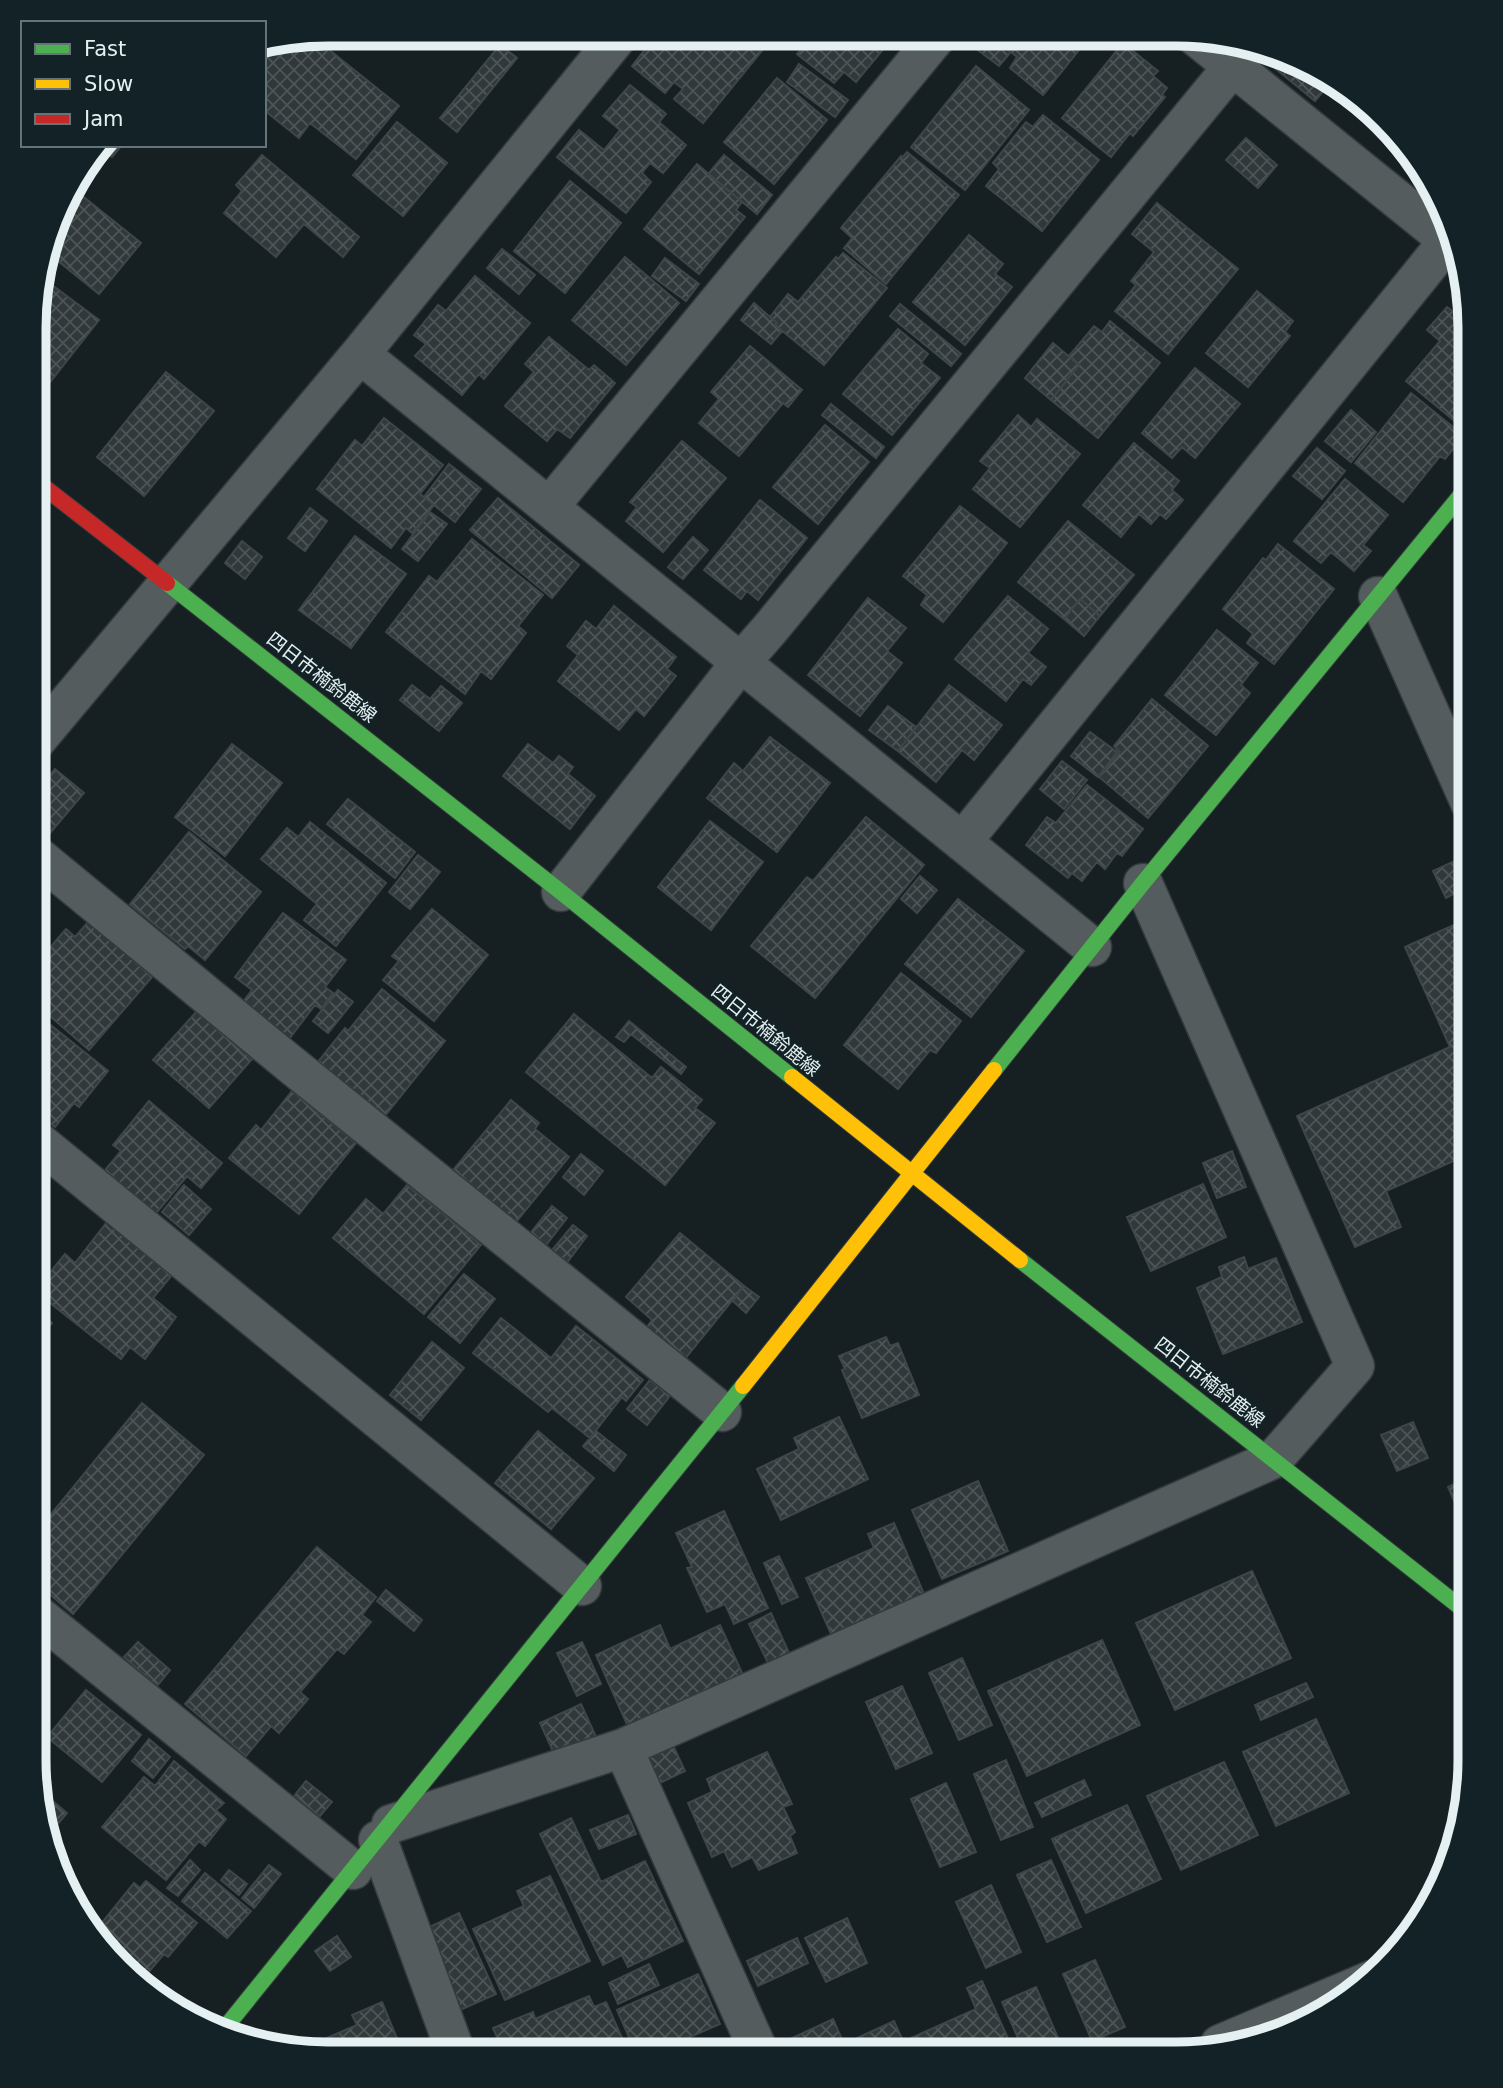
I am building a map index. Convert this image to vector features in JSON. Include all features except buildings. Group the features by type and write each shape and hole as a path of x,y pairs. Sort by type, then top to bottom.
{"street":[{"path":"46,729 360,354 610,46"},
{"path":"548,507 929,46"},
{"path":"1210,48 1443,237"},
{"path":"562,892 741,662 1233,66"},
{"path":"962,842 1446,246"},
{"path":"360,354 1092,947"},
{"name":"四日市楠鈴鹿線","path":"46,489 562,892 912,1174 1458,1605"},
{"path":"228,2024 722,1412 1143,883 1458,499"},
{"path":"1378,596 1458,778"},
{"path":"46,862 289,1063 722,1412"},
{"path":"384,1832 623,1748 1275,1459 1355,1366 1143,883"},
{"path":"46,1148 582,1586"},
{"path":"46,1622 353,1870"},
{"path":"623,1748 755,2042"},
{"path":"384,1832 452,2042"}],"traffic: fast":[{"path":"994,1070 1143,883 1458,499"},
{"path":"167,583 792,1077"},
{"path":"1020,1260 1458,1605"},
{"path":"228,2024 743,1386"}],"traffic: slow":[{"path":"743,1386 994,1070"},
{"path":"792,1077 1020,1260"}],"traffic: jam":[{"path":"46,489 167,583"}]}
